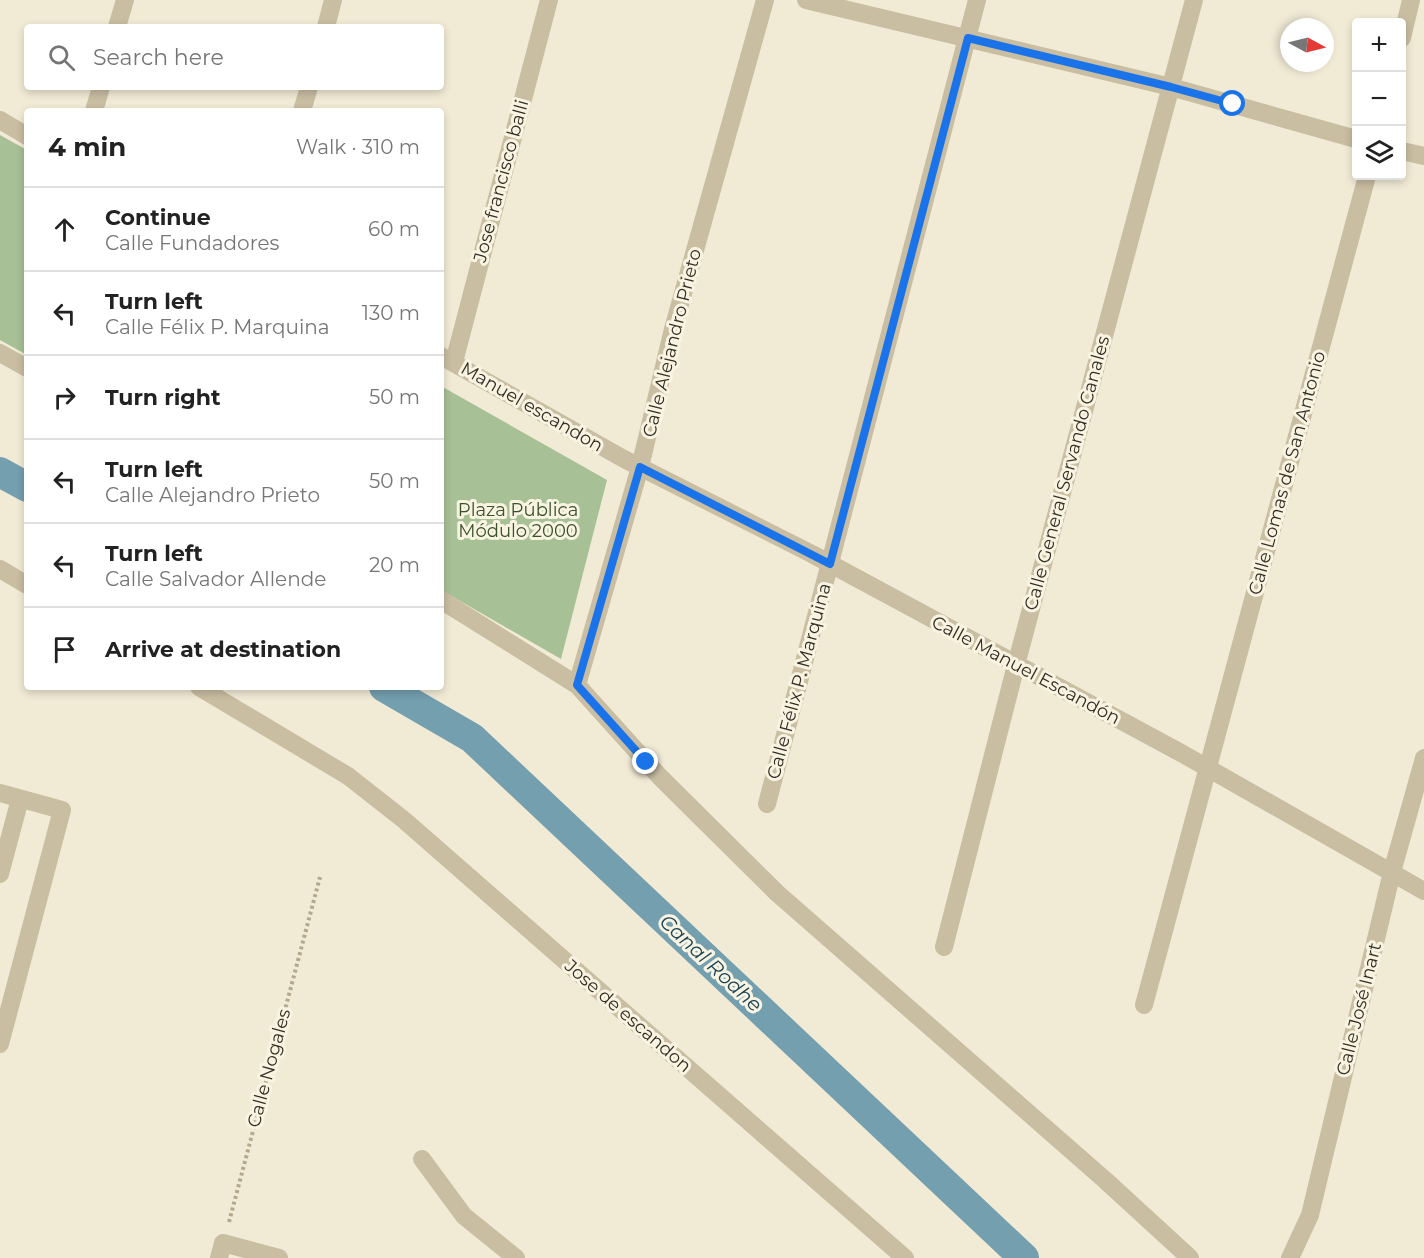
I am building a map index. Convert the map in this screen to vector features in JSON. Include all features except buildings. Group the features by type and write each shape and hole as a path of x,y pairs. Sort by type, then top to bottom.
{"street":[{"path":"118,24 124,0"},
{"path":"327,24 333,0"},
{"name":"Jose francisco balli","path":"447,359 549,0"},
{"name":"Calle Alejandro Prieto","path":"577,685 640,467 673,329 765,0"},
{"path":"806,0 1171,87 1352,138"},
{"name":"Calle Félix P. Marquina","path":"767,804 977,0"},
{"name":"Calle General Servando Canales","path":"944,947 1016,664 1194,0"},
{"path":"1406,20 1411,0"},
{"path":"95,108 100,90"},
{"path":"303,108 308,90"},
{"path":"0,120 24,134"},
{"path":"1406,152 1424,156"},
{"name":"Calle Lomas de San Antonio","path":"1144,1005 1366,180"},
{"path":"0,353 24,366"},
{"name":"Manuel escandon","path":"447,359 624,459"},
{"name":"Calle Manuel Escandón","path":"624,459 830,564 1183,754 1424,891"},
{"path":"0,569 24,583"},
{"path":"444,602 577,685 660,777 777,893 1105,1180 1190,1258"},
{"name":"Jose de escandon","path":"204,690 348,776 404,820 905,1258"},
{"name":"Calle José Inart","path":"1290,1258 1310,1215 1392,872 1424,758"},
{"path":"0,794 62,810 0,1044"},
{"path":"0,874 20,799"},
{"path":"422,1159 464,1216 516,1258"},
{"path":"221,1250 279,1258"}],"path":[{"name":"Calle Nogales","path":"221,1250 320,877"}],"green space":[{"path":"0,135 24,148 24,353 0,340"},
{"name":"Plaza Pública Módulo 2000","path":"444,388 607,480 561,659 444,592"}],"waterway":[{"name":"Canal Rodhe","path":"0,472 24,485"},
{"name":"Canal Rodhe","path":"389,690 472,738 1024,1258"}],"route":[{"path":"646,762 577,685 640,467 830,564 968,38 1233,104"}]}
